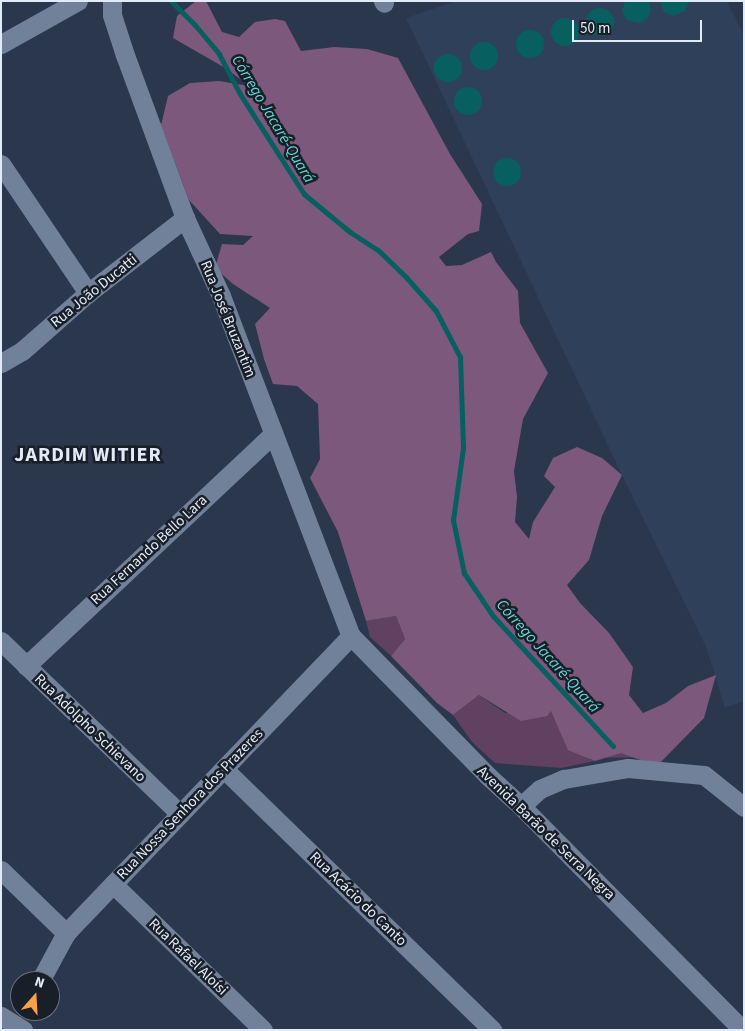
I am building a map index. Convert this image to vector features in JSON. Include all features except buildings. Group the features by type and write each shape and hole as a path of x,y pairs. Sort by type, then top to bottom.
{"street":[{"path":"1,44 78,1"},
{"name":"Rua José Bruzantim","path":"112,1 112,16 125,55 185,218 222,296 351,636"},
{"path":"1,164 88,294"},
{"name":"Rua João Ducatti","path":"1,363 22,350 88,294 185,218"},
{"name":"Rua Fernando Bello Lara","path":"26,666 273,434"},
{"name":"Rua Nossa Senhora dos Prazeres","path":"45,971 66,933 351,636"},
{"name":"Avenida Barão de Serra Negra","path":"351,636 488,776 743,1030"},
{"name":"Rua Adolpho Schievano","path":"1,640 180,814"},
{"path":"520,806 540,789 564,779 628,768 704,775 744,807"},
{"name":"Rua Acácio do Canto","path":"224,769 492,1030"},
{"path":"1,870 66,933"},
{"name":"Rua Rafael Aloísi","path":"113,884 263,1030"}],"shaded area":[{"path":"196,1 206,1 222,32 239,37 255,22 275,19 285,21 301,51 334,47 367,49 398,58 450,154 482,204 479,231 468,234 439,257 446,266 462,265 491,252 496,262 518,291 520,323 548,373 523,419 514,471 517,497 515,522 529,539 533,522 555,487 544,476 553,458 577,447 602,458 622,475 602,516 589,560 567,585 580,603 609,633 633,667 629,695 643,713 666,703 688,686 716,675 704,718 657,766 621,753 595,761 568,750 551,711 547,716 521,721 479,695 453,715 437,703 391,656 405,639 396,616 366,621 338,532 310,478 320,459 318,404 297,386 273,384 255,324 270,308 233,284 215,268 222,244 243,245 253,236 220,234 189,200 161,125 168,96 190,83 219,81 249,86 227,69 173,38 177,16"},
{"path":"456,1 727,1 744,36 744,701 725,708 706,647 622,475 406,18"},
{"path":"625,1 649,1 651,10 648,18 640,23 627,20 622,11"},
{"path":"660,1 689,2 685,11 673,16 664,12"},
{"path":"600,8 610,12 614,22 610,32 600,36 590,32 586,22 590,12"},
{"path":"565,18 575,22 579,32 575,42 565,46 555,42 551,32 555,22"},
{"path":"530,30 540,34 544,44 540,54 530,58 520,54 516,44 520,34"},
{"path":"484,42 494,46 498,56 494,66 484,70 474,66 470,56 474,46"},
{"path":"448,54 458,58 462,68 458,78 448,82 438,78 434,68 438,58"},
{"path":"468,87 478,91 482,101 478,111 468,115 458,111 454,101 458,91"},
{"path":"507,158 517,162 521,172 517,182 507,186 497,182 493,172 497,162"},
{"path":"396,616 405,639 391,656 370,637 366,621"},
{"path":"479,695 505,713 551,711 660,757 588,758 595,761 561,768 495,763 472,742 453,715"}],"waterway":[{"name":"Córrego Jacaré-Quará","path":"171,1 195,25 219,54 240,94 304,194 350,232 378,250 406,277 436,311 460,357 463,448 453,520 464,573 493,616 613,746"}],"district":[{"name":"JARDIM WITIER","path":"88,455"}]}
